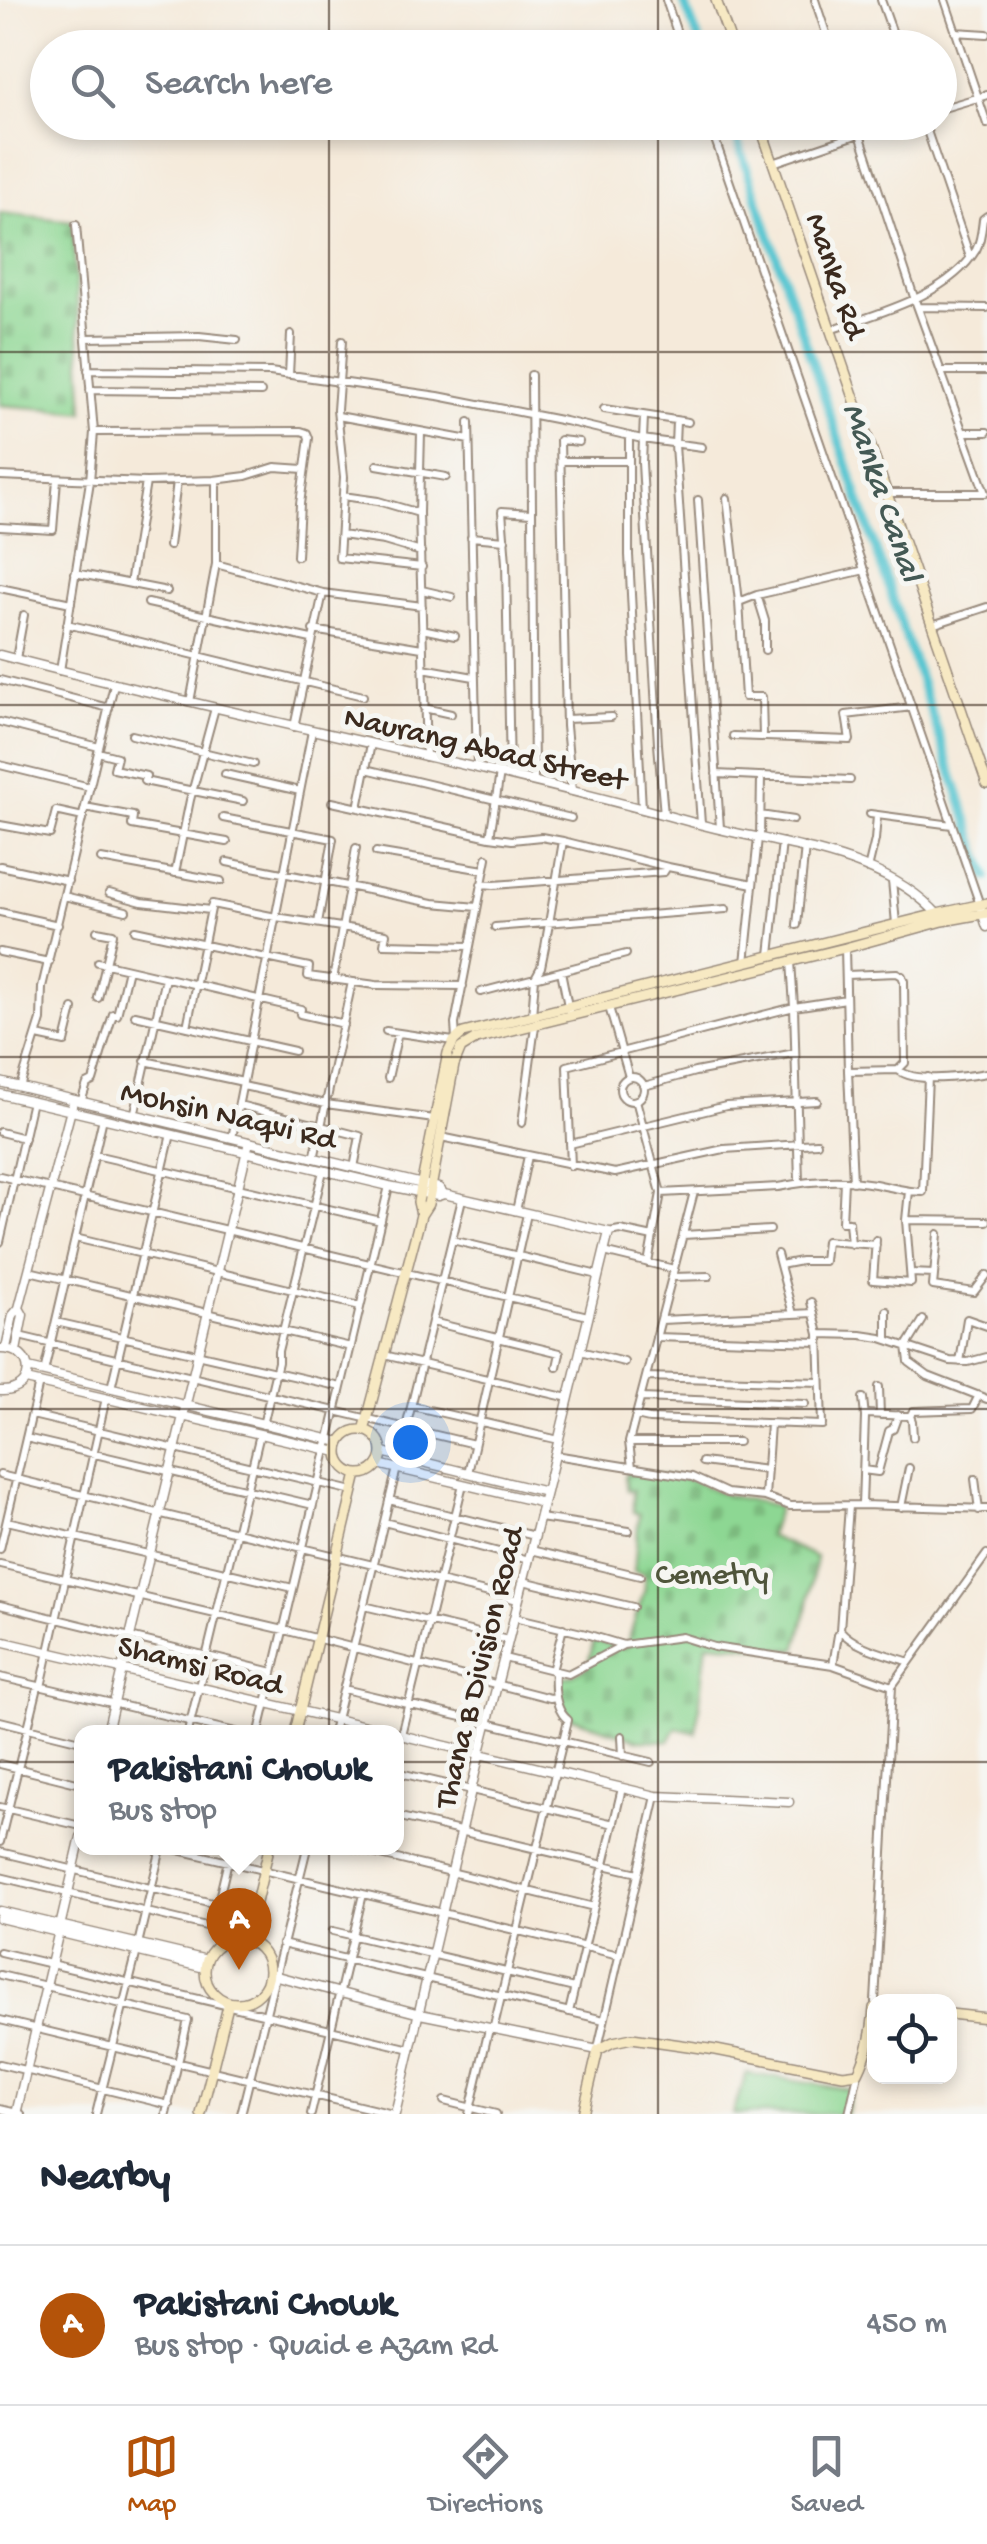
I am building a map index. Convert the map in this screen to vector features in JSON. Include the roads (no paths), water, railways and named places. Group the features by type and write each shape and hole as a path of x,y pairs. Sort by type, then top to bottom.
{"main road":[{"path":"716,0 727,30"},
{"name":"Manka Rd","path":"765,140 987,784"},
{"path":"425,1189 441,1137 454,1065 461,1048 476,1039 896,924 984,909"},
{"path":"570,1012 609,1007 845,948 940,917"},
{"path":"364,1431 421,1214 428,1204 425,1189 434,1119 448,1053 455,1040 469,1030 532,1023"},
{"path":"364,1431 376,1437 382,1452 378,1464 366,1474 357,1474 344,1468 339,1447 350,1432 364,1431"},
{"path":"297,1725 357,1474"},
{"path":"248,1938 267,1855"},
{"path":"248,1938 264,1954 272,1975 252,2000 228,2004 207,1983 206,1964 217,1945 248,1938"},
{"path":"201,2114 228,2004"},
{"path":"957,2015 987,2018"},
{"path":"584,2114 598,2050 612,2042 632,2038 716,2050 842,2075 858,2072 867,2051"}],"street":[{"path":"666,0 676,30"},
{"path":"815,0 824,30"},
{"path":"882,0 892,30"},
{"path":"945,0 954,30"},
{"path":"957,32 987,34"},
{"path":"957,38 987,124"},
{"path":"957,103 987,95"},
{"path":"715,140 984,909 987,927"},
{"path":"773,163 842,140"},
{"path":"862,140 916,304 986,493 887,493"},
{"path":"930,140 970,257"},
{"path":"916,304 983,247 983,219 987,216"},
{"path":"60,670 94,432 76,225"},
{"path":"830,330 916,304 987,308"},
{"path":"289,376 291,334"},
{"path":"86,338 198,336 236,340"},
{"path":"342,341 338,416 344,477 339,558 422,567"},
{"path":"88,370 270,372 438,396 642,439 702,447"},
{"path":"941,371 987,371"},
{"path":"531,375 534,781"},
{"path":"90,390 261,392"},
{"path":"604,409 688,422"},
{"path":"338,416 469,440"},
{"path":"644,416 642,439 664,815"},
{"path":"676,421 701,824"},
{"path":"468,422 477,768"},
{"path":"94,432 307,433 297,556"},
{"path":"422,432 419,474 426,756"},
{"path":"963,432 987,432"},
{"path":"628,436 629,555 642,809"},
{"path":"572,791 566,718 560,440 579,442"},
{"path":"560,461 628,461"},
{"path":"378,466 446,478"},
{"path":"0,476 146,482 216,480 275,468 304,469"},
{"path":"0,528 53,530 57,479"},
{"path":"190,702 216,564 216,480"},
{"path":"169,546 178,481"},
{"path":"130,584 146,482"},
{"path":"343,496 420,513"},
{"path":"727,498 739,602 744,698 762,696 763,737"},
{"path":"698,500 720,828"},
{"path":"490,837 505,774 502,511 531,512"},
{"path":"340,535 384,541 421,552"},
{"path":"471,537 504,540"},
{"path":"216,564 323,593 422,606"},
{"path":"739,602 864,570"},
{"path":"75,573 167,591"},
{"path":"0,588 71,603"},
{"path":"422,590 452,597"},
{"path":"294,727 323,593"},
{"path":"757,595 764,621 765,650"},
{"path":"148,603 311,640"},
{"path":"932,624 987,607"},
{"path":"16,659 24,616"},
{"path":"68,624 363,696"},
{"path":"422,629 455,636"},
{"path":"313,630 422,648"},
{"name":"Naurang Abad Street","path":"0,655 804,847 892,880 925,900 940,917"},
{"path":"423,668 474,677"},
{"path":"0,680 108,708"},
{"path":"20,1087 41,1020 42,986 114,685"},
{"path":"733,736 850,740 846,714 912,707"},
{"path":"176,872 215,708"},
{"path":"424,708 451,714"},
{"path":"566,718 611,718"},
{"path":"0,722 117,757 114,769 146,776 144,781 243,801"},
{"path":"232,1138 312,731"},
{"path":"132,735 253,764"},
{"path":"358,808 371,744"},
{"path":"569,764 610,773"},
{"path":"0,765 90,787"},
{"path":"366,769 572,818"},
{"path":"225,774 300,792"},
{"path":"716,774 850,780"},
{"path":"745,963 759,838 761,777"},
{"path":"332,802 490,837 563,841 753,884"},
{"path":"85,807 134,816 132,825 227,842"},
{"path":"0,824 50,834 56,811 83,817"},
{"path":"760,814 794,820"},
{"path":"868,868 875,840 874,815 952,825"},
{"path":"223,818 333,839 318,924"},
{"path":"522,1122 536,978 563,841"},
{"path":"770,957 782,842"},
{"path":"797,924 804,847"},
{"path":"333,980 356,848"},
{"path":"376,852 484,870"},
{"path":"386,1031 455,1040 487,858"},
{"path":"101,859 222,881"},
{"path":"227,862 433,904 477,906"},
{"path":"0,866 68,881"},
{"path":"482,884 632,876 664,872 668,867"},
{"path":"892,880 896,924"},
{"path":"109,893 142,902 210,910"},
{"path":"64,896 126,911"},
{"path":"187,1027 212,904 386,934 384,944 470,946"},
{"path":"494,927 726,909"},
{"path":"0,912 58,924"},
{"path":"135,930 309,968 308,976 376,985 463,986"},
{"path":"97,932 113,934 102,963 98,998"},
{"path":"845,948 849,1181 842,1222 849,1222 851,1244"},
{"path":"0,952 49,962"},
{"path":"481,992 626,954"},
{"path":"791,960 799,1182"},
{"path":"102,963 301,1009 300,1014 344,1024"},
{"path":"16,1351 3,1349 19,1308 75,1105 86,1084 93,1081 112,1014 117,1015 128,969"},
{"path":"561,971 570,1012"},
{"path":"846,975 902,976 905,1063 898,1070"},
{"path":"134,1116 165,978"},
{"path":"314,1159 352,982"},
{"path":"571,1166 567,1066 794,1007 846,998"},
{"path":"609,1007 630,1077"},
{"path":"37,1036 64,1042 73,1009"},
{"path":"135,1015 294,1051"},
{"path":"388,1078 398,1033"},
{"path":"644,1086 795,1052"},
{"path":"145,1061 326,1104 434,1119"},
{"path":"848,1070 898,1070 908,1077 961,1078 987,1073"},
{"path":"630,1077 637,1077 644,1086 642,1096 636,1100 628,1100 621,1092 623,1081 630,1077"},
{"path":"661,1193 849,1181 923,1192 928,1077"},
{"name":"Mohsin Naqvi Rd","path":"0,1082 75,1105 103,1118 314,1159 425,1189"},
{"name":"Mohsin Naqvi Rd","path":"0,1094 134,1116 232,1138 248,1147 323,1171 389,1186 439,1188 444,1194 462,1199 608,1232"},
{"path":"636,1100 661,1193 648,1263"},
{"path":"570,1144 726,1106 818,1100"},
{"path":"0,1242 32,1101"},
{"path":"239,1105 360,1136 354,1168"},
{"path":"44,1372 103,1118"},
{"path":"0,1132 24,1138"},
{"path":"111,1388 171,1134"},
{"path":"441,1137 616,1174 724,1149 818,1142"},
{"path":"110,1725 248,1147"},
{"path":"94,1155 381,1221"},
{"path":"516,1211 528,1156"},
{"path":"190,1725 323,1171"},
{"path":"0,1176 588,1316"},
{"path":"260,1725 389,1186"},
{"path":"632,1467 630,1442 694,1192"},
{"path":"780,1266 824,1262 826,1241 876,1243 873,1280 912,1283 906,1220 909,1192"},
{"path":"399,1456 462,1199"},
{"path":"468,1473 527,1214"},
{"path":"906,1220 987,1222"},
{"path":"608,1232 620,1230 652,1236"},
{"path":"682,1235 770,1230"},
{"name":"Thana B Division Road","path":"394,2114 608,1232"},
{"path":"938,1234 933,1286 974,1292 987,1275"},
{"path":"75,1238 360,1306"},
{"path":"452,1240 598,1275"},
{"path":"604,1252 673,1273 708,1276"},
{"path":"777,1254 793,1314"},
{"path":"29,1270 350,1347"},
{"path":"910,1272 934,1274"},
{"path":"636,1416 822,1425 819,1338 811,1302"},
{"path":"887,1312 888,1340"},
{"path":"661,1320 814,1313"},
{"path":"960,1362 967,1319 987,1326"},
{"path":"913,1436 913,1411 972,1409 983,1398 928,1376 909,1362 907,1346 923,1320"},
{"path":"56,1322 341,1387"},
{"path":"432,1322 560,1353 557,1367"},
{"path":"9,1334 474,1444"},
{"path":"0,1391 12,1391 26,1380 28,1368 9,1334"},
{"path":"656,1337 861,1335 950,1361 987,1357"},
{"path":"580,1352 624,1362"},
{"path":"384,1355 569,1398"},
{"path":"28,1368 111,1388 185,1412"},
{"path":"646,1377 820,1382"},
{"path":"26,1380 328,1440 339,1447"},
{"path":"0,1550 39,1383"},
{"path":"879,1387 880,1415"},
{"path":"0,1842 4,1808 49,1652 106,1398"},
{"path":"640,1398 805,1404"},
{"path":"862,1505 863,1398"},
{"path":"412,1406 558,1440"},
{"path":"864,1414 910,1416"},
{"path":"32,1415 353,1491"},
{"path":"863,1470 878,1472 889,1431 898,1415"},
{"path":"765,1497 770,1423"},
{"path":"262,1429 326,1450 339,1447"},
{"path":"26,1438 313,1505"},
{"path":"630,1442 738,1442"},
{"path":"382,1452 546,1492"},
{"path":"555,1455 692,1477 727,1492 765,1497 790,1506 983,1510 975,1479"},
{"path":"702,1462 767,1470"},
{"path":"378,1464 543,1503"},
{"path":"335,1725 397,1468"},
{"path":"901,1507 910,1468"},
{"path":"0,1474 518,1600"},
{"path":"400,1725 409,1704 464,1484"},
{"path":"389,1500 535,1536"},
{"path":"848,1506 846,1572 838,1626 856,1642 909,1662"},
{"path":"540,1518 629,1531"},
{"path":"7,1521 293,1588"},
{"path":"384,1522 529,1560"},
{"path":"532,1550 640,1576"},
{"path":"876,1994 892,1686 987,1554"},
{"path":"0,1564 556,1697"},
{"path":"523,1582 634,1607"},
{"path":"0,1605 273,1672"},
{"path":"364,1606 508,1640"},
{"path":"514,1617 623,1646"},
{"path":"470,2111 502,1996 568,1720 556,1697 553,1672 563,1628"},
{"path":"833,1665 841,1632"},
{"path":"504,1658 568,1674 623,1646 682,1637 714,1648 833,1665 892,1686"},
{"name":"Shamsi Road","path":"0,1641 357,1725"},
{"path":"0,1677 204,1725"},
{"path":"344,1688 652,1762"},
{"path":"0,1721 74,1738"},
{"name":"Shamsi Road","path":"404,1736 656,1796 789,1802"},
{"path":"622,1736 623,1756"},
{"path":"0,1764 74,1782"},
{"path":"404,1774 614,1824"},
{"path":"569,2012 622,1788"},
{"path":"272,1975 420,2014 598,2050 656,1796"},
{"path":"4,1808 74,1824"},
{"path":"404,1818 638,1874"},
{"path":"0,1852 254,1912"},
{"path":"0,2109 18,2114 77,1855"},
{"path":"96,2114 159,1855"},
{"path":"199,1855 619,1955"},
{"path":"212,1928 230,1855"},
{"path":"241,2114 272,1975 305,1855"},
{"path":"389,1855 594,1907"},
{"path":"0,1876 248,1938"},
{"path":"311,2114 363,1894"},
{"path":"0,1915 206,1964"},
{"path":"333,1931 574,1988"},
{"path":"282,1944 604,2020"},
{"path":"0,1952 411,2050"},
{"path":"0,1976 188,2020 166,2114"},
{"path":"0,2020 394,2114"},
{"path":"0,2064 169,2105"},
{"path":"849,2114 858,2072"},
{"path":"444,2101 470,2111 496,2114"}],"waterway":[{"name":"Manka Canal","path":"683,0 695,30"},
{"name":"Manka Canal","path":"737,140 987,877"}],"place":[{"name":"Pakistani Chowk","path":"239,1970"}],"park label":[{"name":"Cemetry","path":"712,1572"}]}
